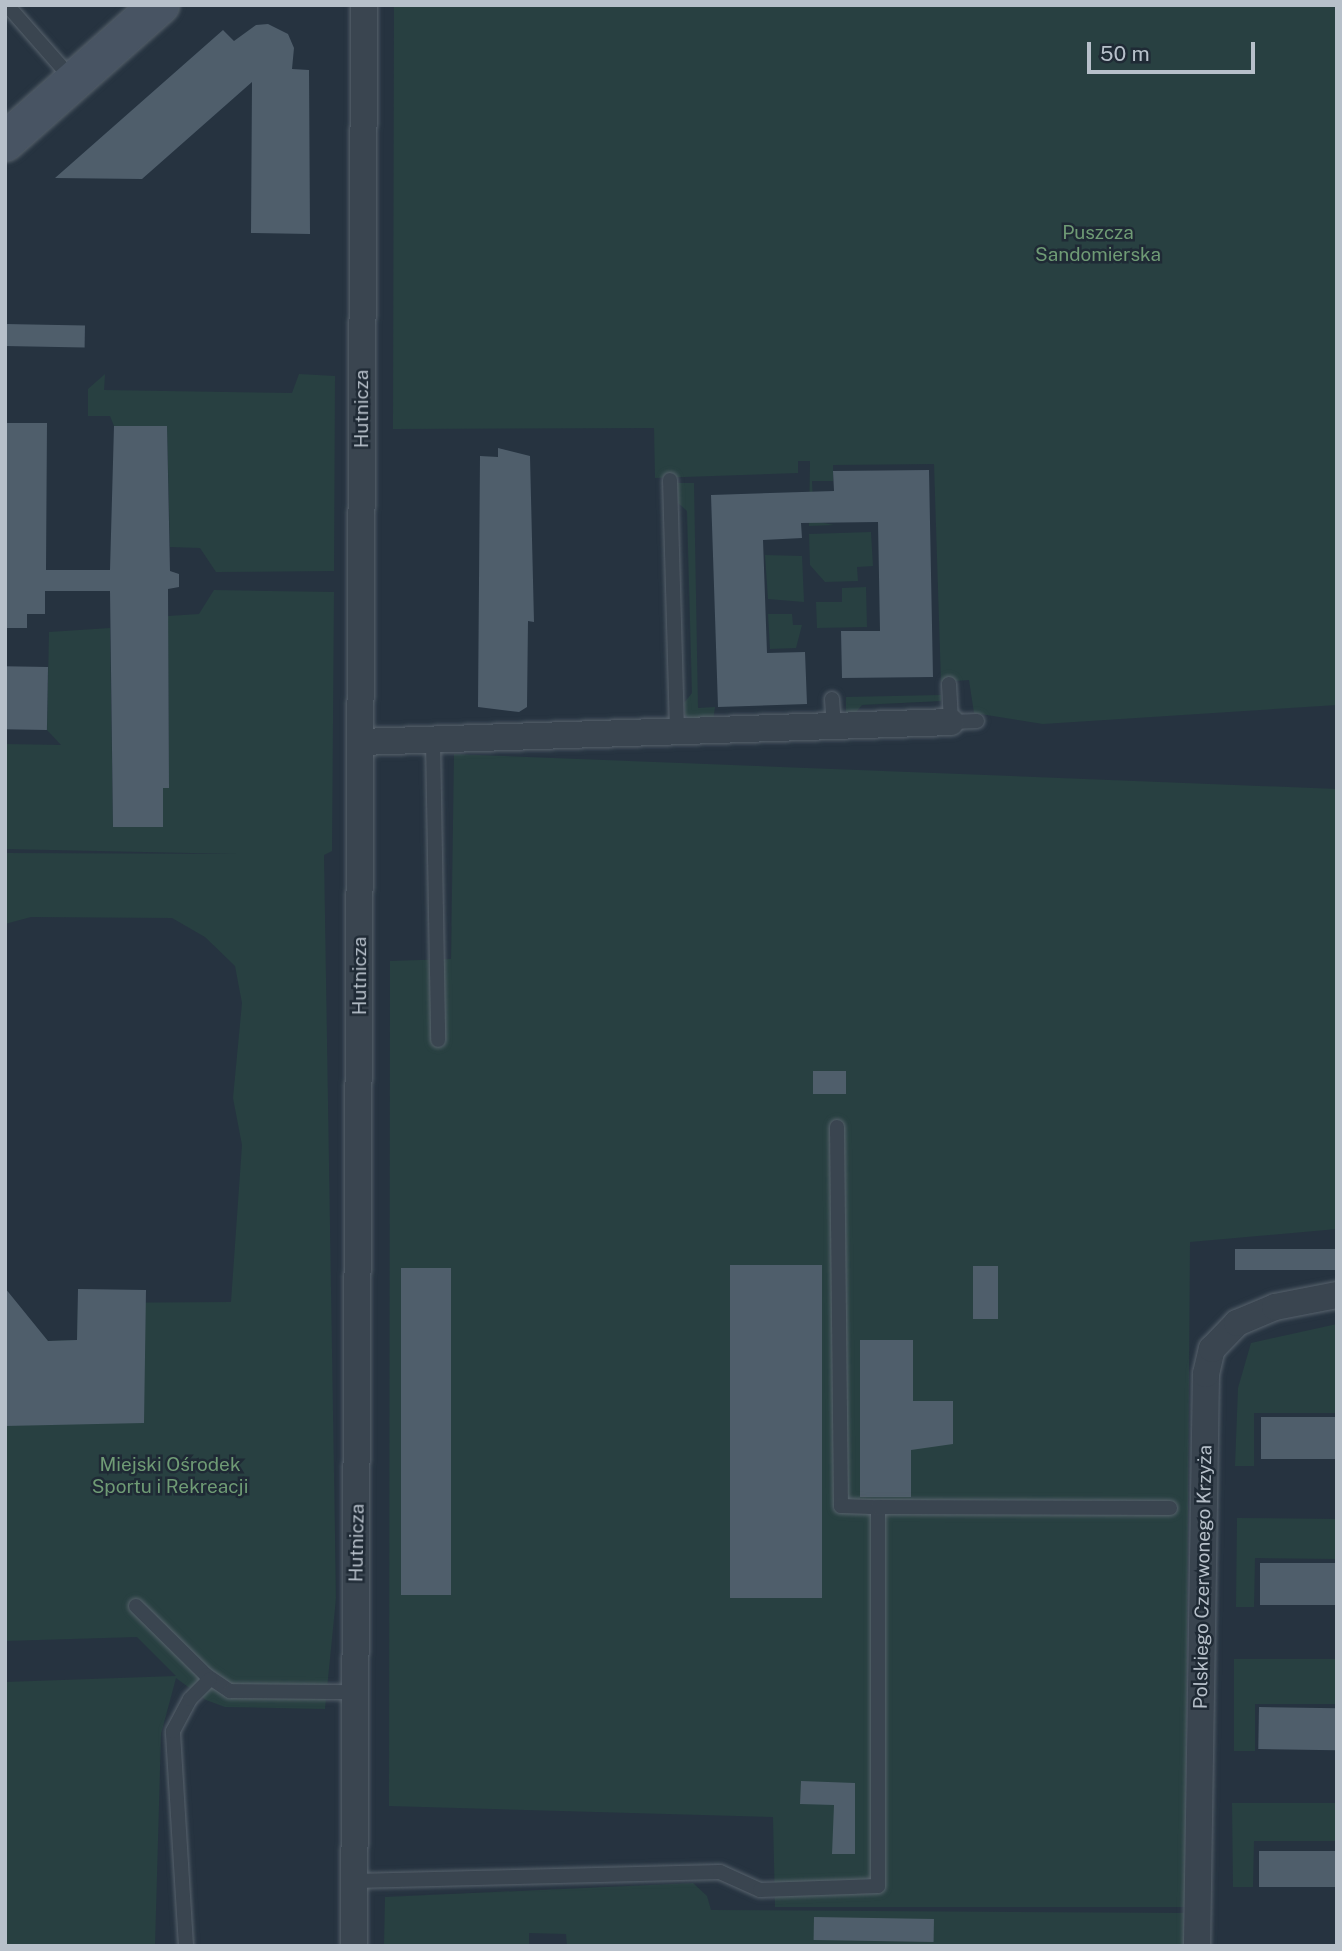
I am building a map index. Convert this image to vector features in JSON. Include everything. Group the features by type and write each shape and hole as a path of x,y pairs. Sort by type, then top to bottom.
{"street":[{"path":"5,142 160,5"},
{"name":"Hutnicza","path":"354,1946 353,1692 364,5"},
{"path":"361,742 951,722"},
{"name":"Polskiego Czerwonego Krzyża","path":"1197,1946 1206,1374 1212,1349 1237,1323 1275,1307 1337,1295"}],"lane":[{"path":"6,5 74,81"},
{"path":"670,480 677,731"},
{"path":"949,684 951,722 977,721"},
{"path":"832,699 834,726"},
{"path":"433,741 438,1040"},
{"path":"837,1127 841,1506 1170,1508"},
{"path":"354,1881 720,1872 760,1890 878,1886 878,1507"},
{"path":"136,1606 210,1679 241,1693 353,1692"},
{"path":"186,1946 173,1731 190,1699 210,1679"}],"green space":[{"name":"Puszcza Sandomierska","path":"394,5 1337,5 1337,705 1043,724 974,713 969,680 941,682 934,464 833,465 833,481 812,481 814,521 834,525 809,526 810,461 798,461 798,473 655,478 654,428 393,429"},
{"path":"105,374 104,390 292,393 299,374 335,376 334,571 216,572 200,548 170,547 167,427 114,426 110,416 88,416 88,389"},
{"path":"677,483 694,483 698,708 715,707 713,721 689,720 685,715 684,703 692,693 687,511 678,503"},
{"path":"871,532 873,566 857,567 858,581 825,582 810,565 809,534"},
{"path":"765,555 802,556 804,602 768,599"},
{"path":"866,587 867,627 817,628 816,602 842,602 842,588"},
{"name":"Miejski Ośrodek Sportu i Rekreacji","path":"214,590 334,592 332,851 324,855 336,1598 325,1709 225,1707 206,1700 176,1678 161,1734 155,1946 5,1946 5,1682 176,1676 137,1637 5,1641 5,1293 48,1341 77,1340 78,1303 231,1302 242,1145 233,1098 242,1003 235,966 205,937 172,918 31,917 5,924 5,853 238,854 5,849 5,744 61,745 47,730 49,632 110,628 113,827 162,827 163,788 169,787 168,616 199,614"},
{"path":"768,614 792,614 793,625 802,625 796,648 770,649"},
{"path":"941,695 941,701 862,705 852,717 846,712 846,697"},
{"path":"454,754 1337,789 1337,1229 1190,1242 1185,1907 775,1907 773,1817 389,1806 390,961 451,959"},
{"path":"1337,1324 1337,1413 1254,1413 1254,1466 1235,1466 1238,1388 1251,1343"},
{"path":"1237,1518 1337,1519 1337,1559 1255,1558 1254,1607 1236,1607"},
{"path":"1234,1659 1337,1659 1337,1704 1255,1704 1255,1751 1234,1751"},
{"path":"1232,1803 1337,1803 1337,1841 1254,1841 1253,1887 1233,1887"},
{"path":"693,1883 707,1896 711,1910 1184,1913 1184,1946 567,1946 566,1934 529,1933 529,1946 384,1946 385,1897"}],"building":[{"path":"268,24 288,34 294,48 292,69 309,70 310,234 251,233 252,82 142,179 55,178 223,30 234,41 256,25"},
{"path":"5,324 85,325 85,347 5,346"},
{"path":"5,423 47,423 46,570 110,570 114,426 167,426 170,571 179,574 179,587 168,589 169,788 163,788 163,827 113,827 110,591 45,591 45,614 27,614 27,628 5,628"},
{"path":"498,448 530,456 534,622 528,621 527,707 519,712 478,707 480,456 498,457"},
{"path":"929,470 933,677 842,678 841,631 880,631 878,522 801,523 802,538 763,540 767,653 805,652 807,704 718,707 711,495 834,491 833,471"},
{"path":"5,666 48,667 47,730 5,729"},
{"path":"813,1071 846,1071 846,1094 813,1094"},
{"path":"1235,1249 1337,1249 1337,1270 1235,1270"},
{"path":"730,1265 822,1265 822,1598 730,1598"},
{"path":"973,1266 998,1266 998,1319 973,1319"},
{"path":"401,1268 451,1268 451,1595 401,1595"},
{"path":"5,1288 48,1341 77,1340 78,1289 146,1290 144,1423 5,1426"},
{"path":"860,1340 913,1340 913,1401 953,1401 953,1444 911,1450 911,1497 860,1497"},
{"path":"1261,1417 1337,1417 1337,1459 1261,1459"},
{"path":"1260,1563 1337,1563 1337,1605 1260,1605"},
{"path":"1259,1707 1337,1708 1336,1750 1258,1749"},
{"path":"801,1781 855,1783 855,1854 832,1854 834,1805 800,1804"},
{"path":"1259,1851 1337,1851 1337,1887 1259,1887"},
{"path":"814,1917 934,1919 934,1942 814,1940"}]}
